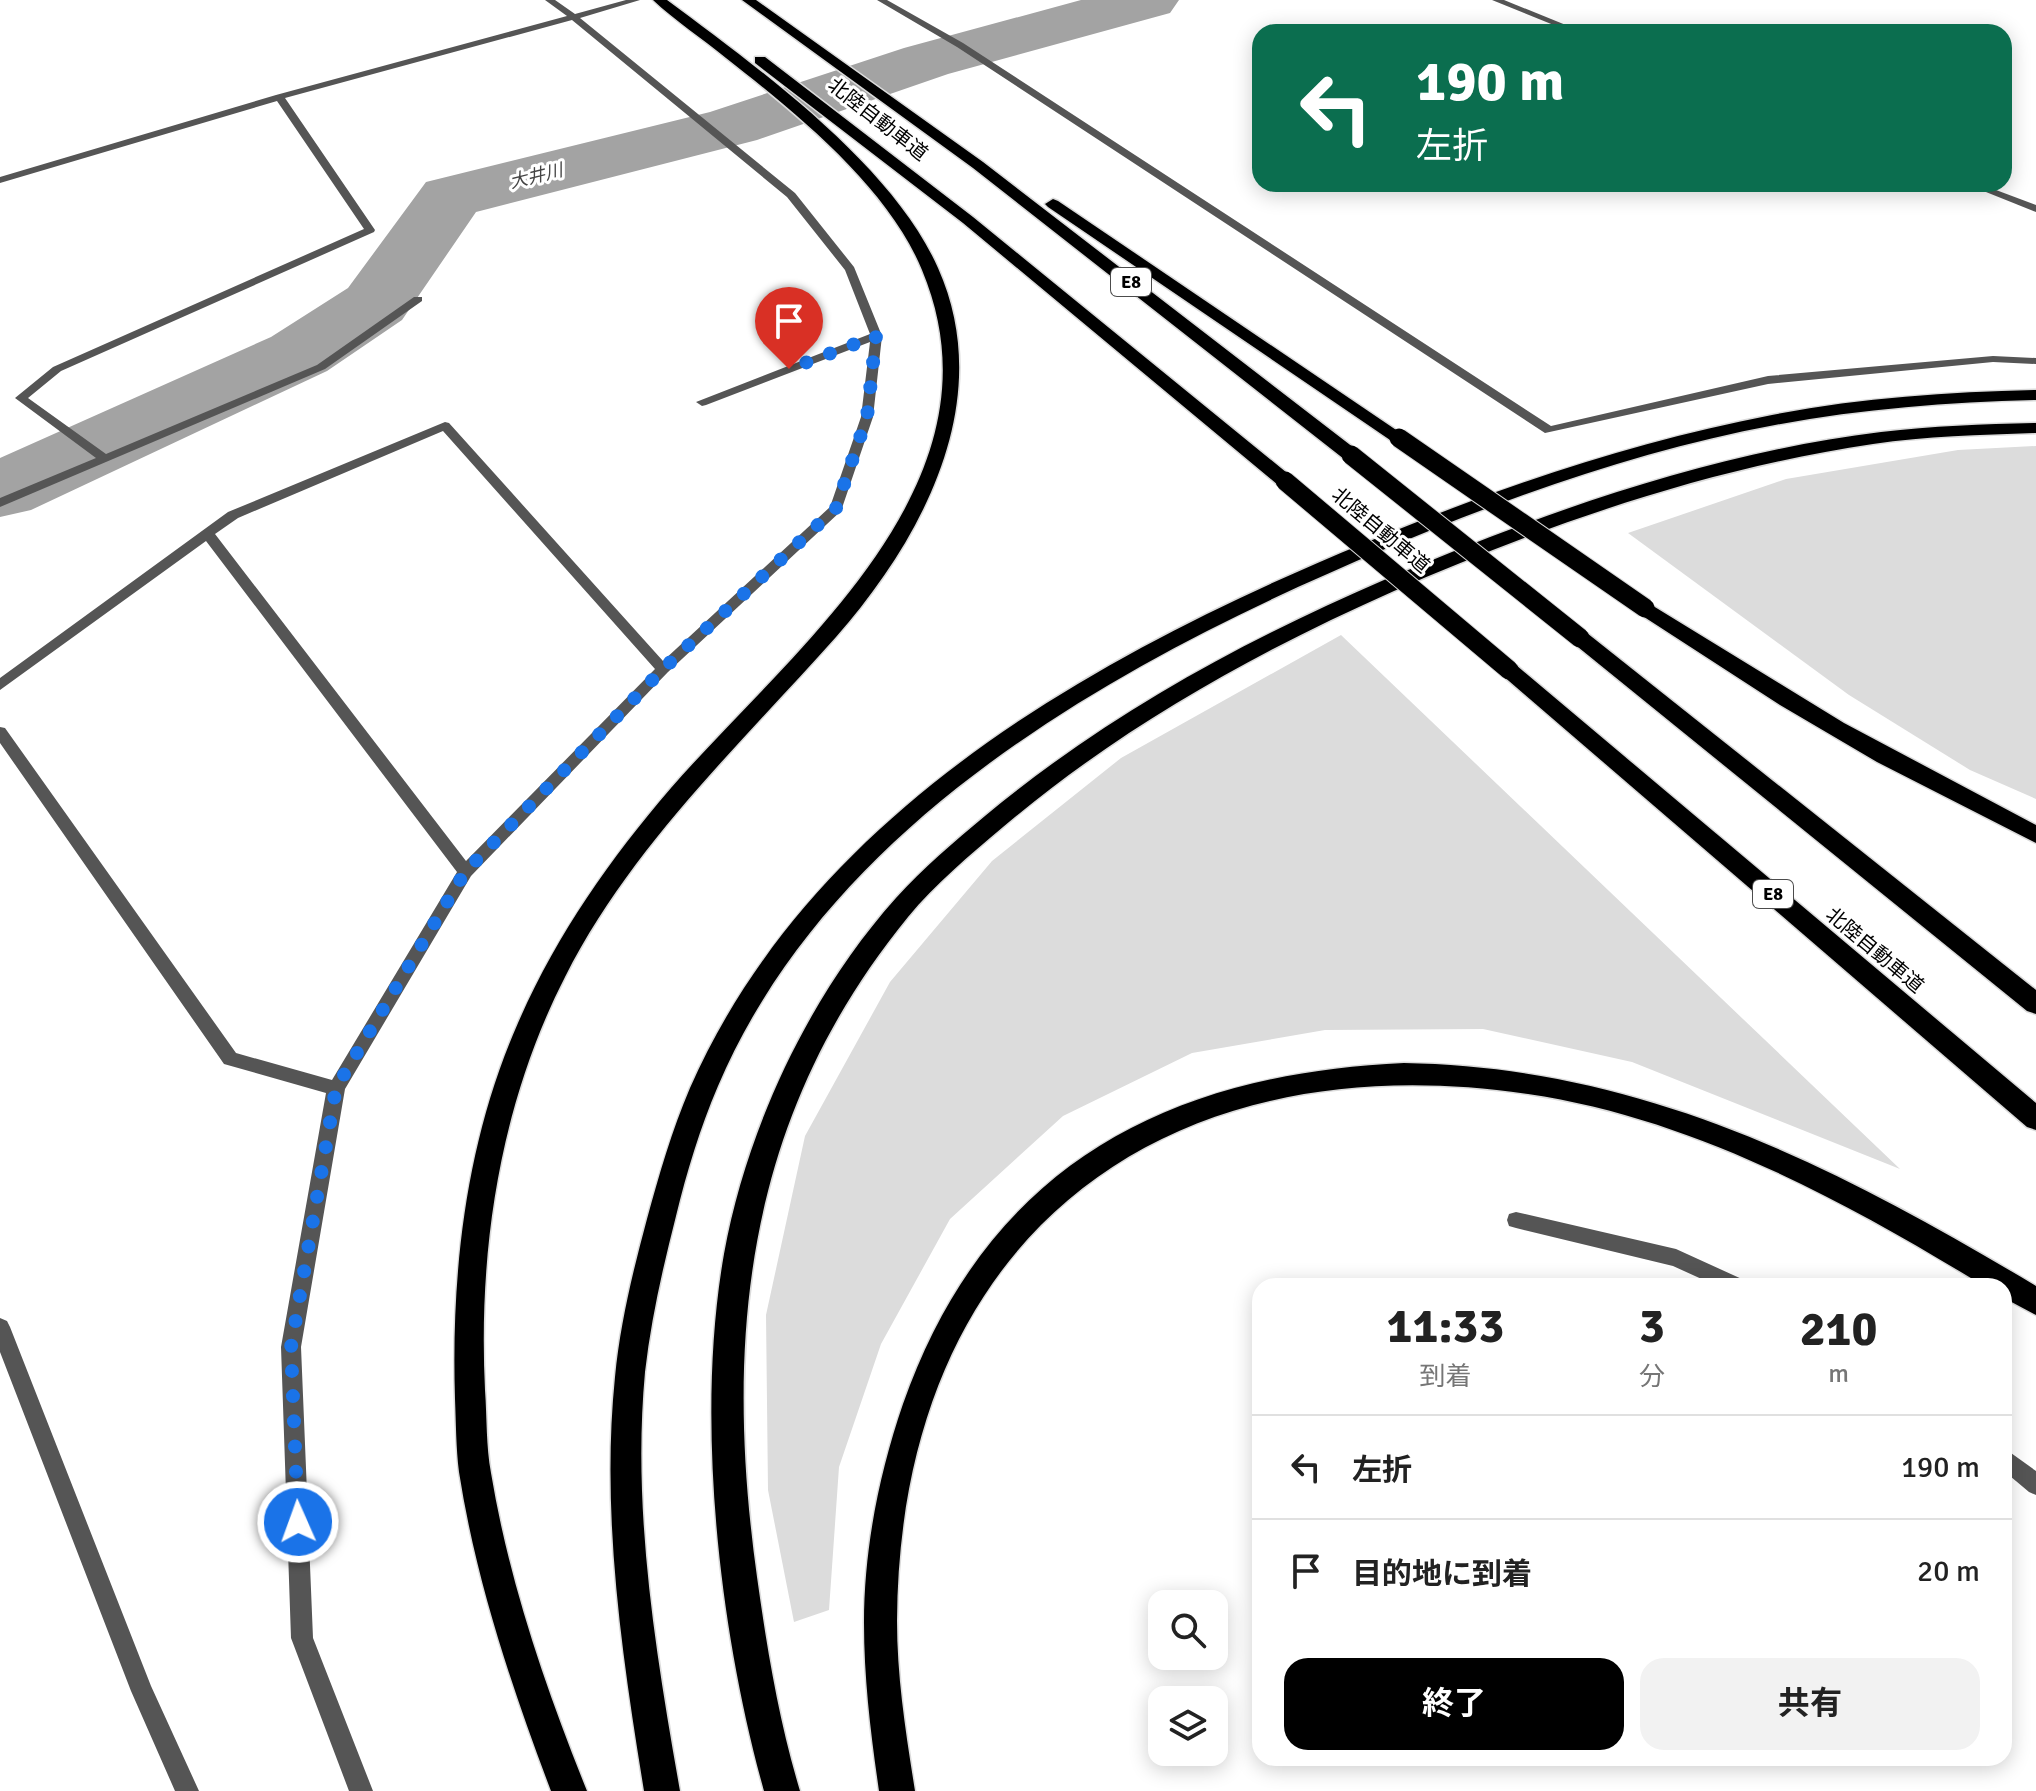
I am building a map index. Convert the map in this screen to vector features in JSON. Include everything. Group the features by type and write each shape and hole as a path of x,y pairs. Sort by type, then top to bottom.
{"highway":[{"name":"北陸自動車道","path":"748,0 911,113 1162,306 2036,1004"},
{"name":"北陸自動車道","path":"666,1 789,81 1084,314 1509,670 2036,1119"},
{"path":"569,1791 545,1732 505,1597 476,1478 467,1358 474,1243 491,1142 518,1053 553,974 590,911 647,830 704,764 837,622 911,521 932,474 951,382 952,341 943,301 929,264 909,230 858,170 825,138 769,86 666,1"},
{"path":"911,113 1399,438 1645,608 1847,737 1950,794 2036,835"},
{"path":"662,1791 639,1658 628,1527 628,1401 644,1281 674,1169 709,1076 754,993 810,915 874,847 944,787 1092,683 1266,592 1489,500 1616,457 1768,421 1907,400 2036,395"},
{"path":"782,1791 750,1648 731,1517 728,1400 732,1296 749,1207 775,1123 814,1036 853,971 899,910 1018,800 1094,745 1230,662 1304,623 1404,579 1579,510 1732,467 1883,438 1952,430 2036,428"},
{"path":"897,1791 891,1762 880,1647 884,1532 906,1434 939,1349 981,1274 1035,1212 1092,1164 1155,1130 1221,1103 1292,1084 1372,1076 1452,1075 1541,1086 1631,1107 1722,1137 1813,1177 1927,1234 1998,1278"},
{"path":"2012,1287 2036,1302"}],"street":[{"path":"361,1791 302,1638 291,1347 336,1088 465,872 663,669 836,508 867,417 876,336 850,269 791,195 574,17 549,0"},
{"path":"0,180 279,97 636,0"},
{"path":"881,0 960,45 1549,430 1768,380 1993,359 2036,361"},
{"path":"1496,0 1558,24"},
{"path":"1513,7 1530,0"},
{"path":"105,459 21,398 57,369 370,230 279,97"},
{"path":"1992,192 2036,209"},
{"path":"0,503 321,367 418,299"},
{"path":"702,402 876,336"},
{"path":"0,685 233,515 445,426 663,669"},
{"path":"208,534 465,872"},
{"path":"0,732 230,1059 336,1088"},
{"path":"1516,1220 1676,1258 1720,1278"},
{"path":"0,1327 142,1691 187,1791"},
{"path":"2012,1465 2036,1485"}],"shaded area":[{"path":"2036,446 2036,799 1970,770 1849,695 1628,533 1786,479 1958,450"},
{"path":"1341,635 1900,1169 1632,1062 1483,1029 1325,1030 1192,1053 1063,1116 950,1219 881,1344 839,1467 829,1610 794,1622 768,1490 766,1315 805,1136 890,982 992,861 1121,758"}],"waterway":[{"name":"大井川","path":"0,491 299,354 375,304 451,197 733,126 926,61 1149,0"}],"route":[{"path":"298,1522 291,1347 336,1088 465,872 663,669 836,508 867,417 876,336 789,369"}]}
